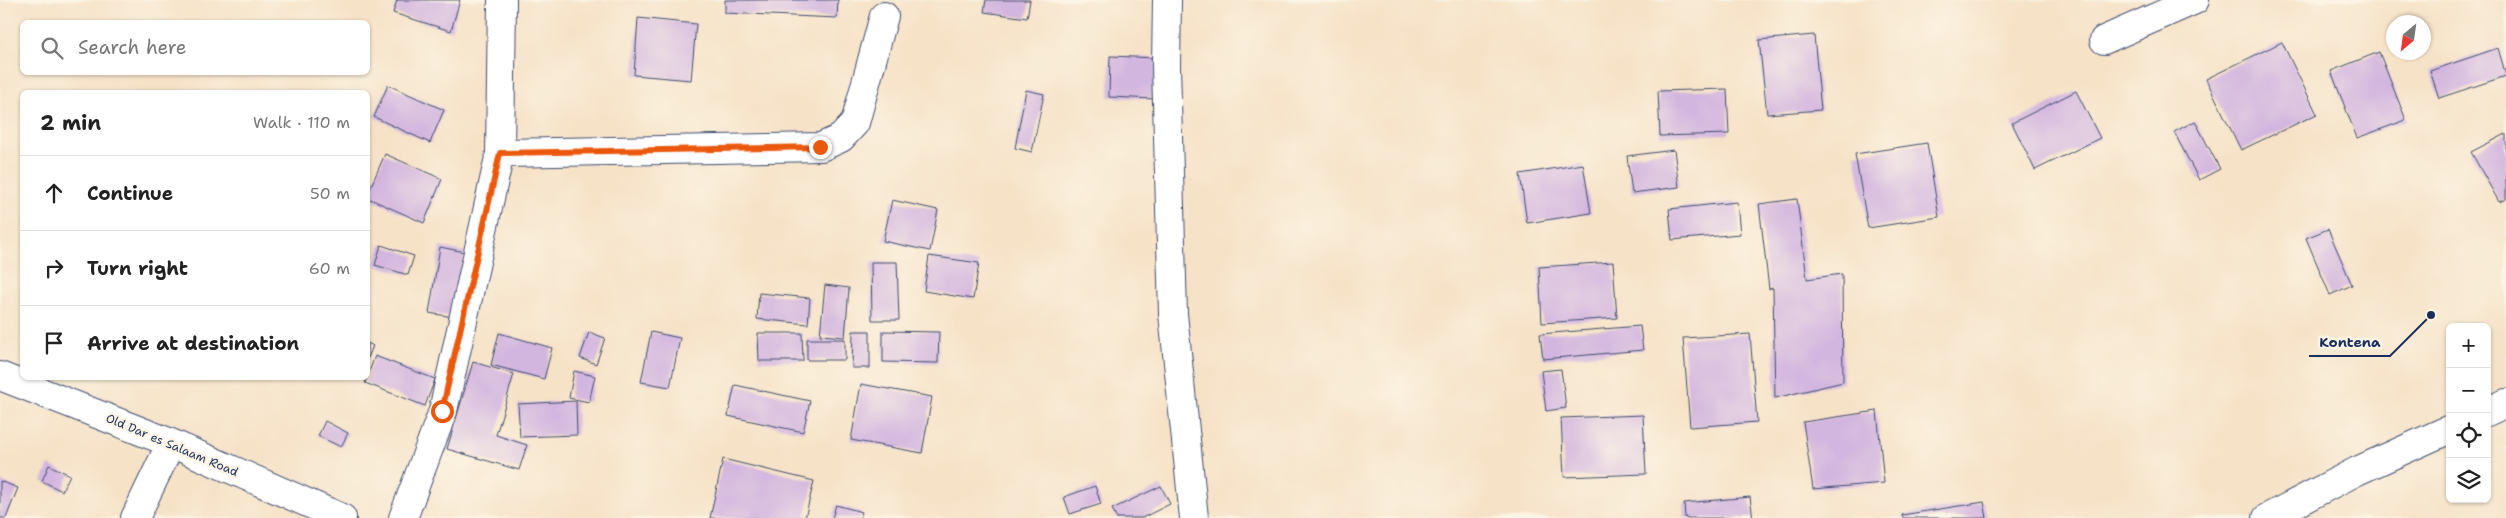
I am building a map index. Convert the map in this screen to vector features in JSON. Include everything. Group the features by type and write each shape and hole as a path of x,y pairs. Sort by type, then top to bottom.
{"street":[{"path":"403,518 442,411 500,153 502,0"},
{"path":"1167,0 1166,66 1173,314 1194,518"},
{"path":"2104,40 2195,0"},
{"path":"500,153 820,147 841,138 855,123 884,16"},
{"name":"Old Dar es Salaam Road","path":"0,376 171,443 342,518"},
{"path":"2491,410 2506,403"},
{"path":"2267,518 2357,471 2446,431"},
{"path":"135,518 171,443"}],"building":[{"path":"397,0 460,0 451,31 393,13"},
{"path":"725,0 838,0 837,18 725,13"},
{"path":"986,0 1030,0 1027,18 984,12"},
{"path":"638,18 696,24 691,80 634,75"},
{"path":"1814,35 1821,110 1767,114 1759,40"},
{"path":"2282,42 2317,114 2241,150 2206,79"},
{"path":"2498,48 2506,76 2439,98 2430,71"},
{"path":"2379,52 2406,120 2357,138 2331,71"},
{"path":"1110,56 1156,58 1155,99 1109,97"},
{"path":"388,85 444,110 430,143 374,117"},
{"path":"1727,89 1729,134 1660,136 1658,91"},
{"path":"1026,90 1044,94 1032,152 1015,148"},
{"path":"2076,91 2100,138 2035,170 2012,123"},
{"path":"2195,121 2220,169 2199,180 2174,132"},
{"path":"2506,134 2506,199 2499,202 2471,152"},
{"path":"1927,143 1939,217 1868,228 1855,154"},
{"path":"1674,150 1679,187 1632,193 1627,156"},
{"path":"385,154 442,179 424,223 370,199 370,188"},
{"path":"1583,164 1591,213 1527,223 1520,174"},
{"path":"1797,199 1807,279 1842,274 1843,382 1775,398 1773,288 1769,289 1759,204"},
{"path":"892,200 938,210 930,251 883,241"},
{"path":"1737,202 1740,234 1672,240 1669,209"},
{"path":"2328,229 2352,285 2330,295 2306,238"},
{"path":"381,245 414,256 408,275 375,265"},
{"path":"440,247 465,252 453,317 429,313"},
{"path":"929,256 979,263 973,299 924,291"},
{"path":"871,262 897,262 899,320 872,320"},
{"path":"1613,262 1617,318 1542,323 1539,267"},
{"path":"825,285 849,288 845,337 820,335"},
{"path":"759,293 810,298 808,324 757,319"},
{"path":"1640,326 1643,350 1543,359 1540,334"},
{"path":"853,331 870,331 870,368 852,368"},
{"path":"883,331 939,332 938,363 883,362"},
{"path":"589,332 605,338 596,364 580,358"},
{"path":"651,332 680,338 670,387 641,382"},
{"path":"499,333 552,348 544,379 491,365"},
{"path":"758,333 802,333 803,361 759,361"},
{"path":"1750,334 1757,422 1690,427 1683,338"},
{"path":"807,339 845,339 845,360 807,360"},
{"path":"375,356 435,379 425,406 365,383 366,380 370,380 370,370"},
{"path":"473,362 514,374 496,435 527,445 519,470 447,449"},
{"path":"1561,369 1566,408 1546,411 1541,371"},
{"path":"574,371 595,376 589,402 569,398"},
{"path":"861,384 932,397 922,453 851,440"},
{"path":"735,385 810,401 803,432 728,416"},
{"path":"576,401 577,435 520,437 518,404"},
{"path":"1877,411 1884,483 1813,489 1803,422"},
{"path":"1643,415 1646,474 1564,477 1561,418"},
{"path":"325,421 348,433 341,447 318,436"},
{"path":"723,459 814,481 805,518 710,518"},
{"path":"49,465 70,475 62,491 42,481"},
{"path":"0,481 18,488 6,518 0,518"},
{"path":"1095,486 1101,504 1070,514 1064,497"},
{"path":"1161,486 1170,504 1142,518 1117,518 1112,509"},
{"path":"1750,497 1753,518 1685,518 1684,503"},
{"path":"1984,502 1987,518 1903,518 1902,515"},
{"path":"836,505 862,512 860,518 832,518"}],"place":[{"name":"Kontena","path":"2431,315"}],"route":[{"path":"442,411 500,153 520,151 820,147"}]}
